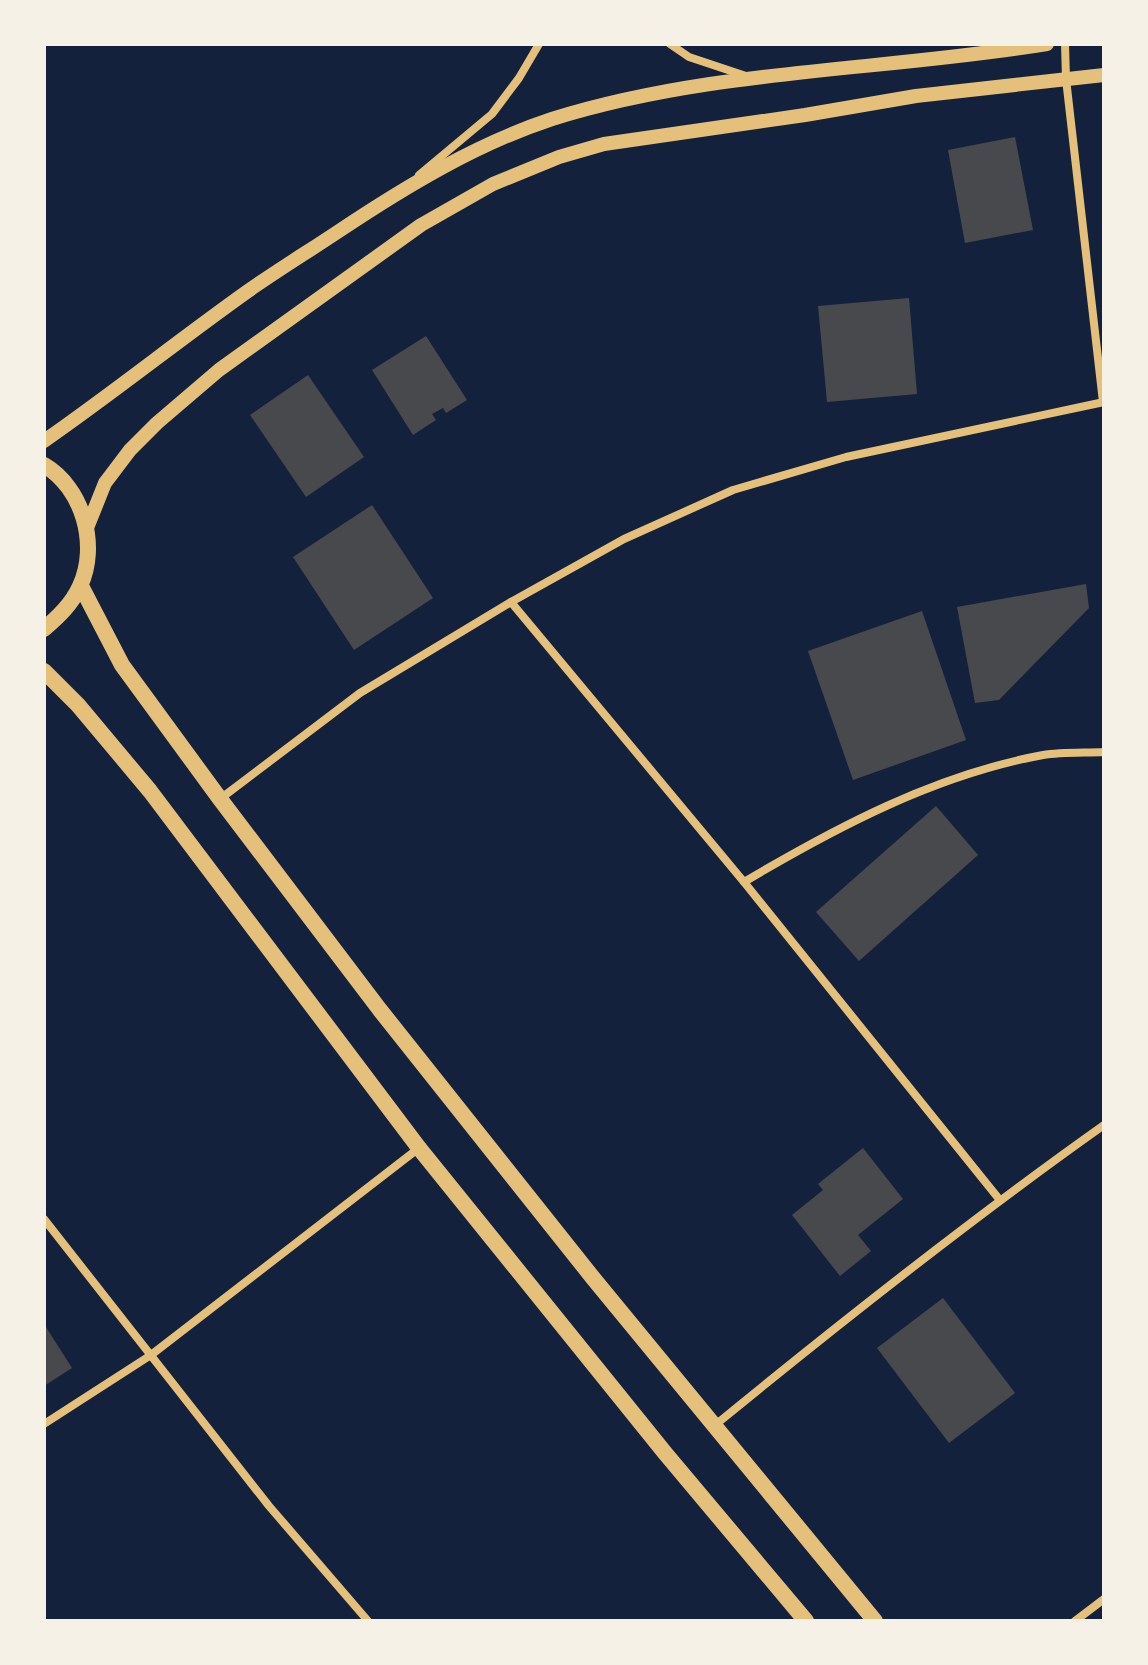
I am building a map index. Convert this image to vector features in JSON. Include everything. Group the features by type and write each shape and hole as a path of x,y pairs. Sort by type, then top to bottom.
{"main road":[{"path":"44,465 55,471 76,497 87,528 88,558 81,586 64,611 44,629"},
{"path":"81,586 122,665 380,1010 875,1621"},
{"path":"44,671 78,705 150,791 419,1148 665,1453 806,1621"}],"street":[{"path":"397,193 492,114 539,44"},
{"path":"670,44 689,57 754,79"},
{"path":"44,441 249,291 397,193 493,142 553,119 648,95 754,79 969,57 1047,44"},
{"path":"220,799 360,693 511,602 624,539 733,490 846,457 1103,402 1066,79 1065,44"},
{"path":"87,528 105,483 130,450 219,370 421,225 493,184 559,157 604,144 916,96 1104,75"},
{"path":"511,602 744,882 999,1199"},
{"path":"744,882 830,831 978,770 1045,754 1104,752"},
{"path":"714,1426 854,1311 999,1199 1104,1125"},
{"path":"44,1424 151,1355 419,1148"},
{"path":"44,1219 269,1506 368,1621"},
{"path":"1075,1621 1104,1599"}],"building":[{"path":"1015,137 1033,230 965,243 948,150"},
{"path":"909,298 917,394 827,402 818,306"},
{"path":"426,336 467,400 446,413 443,408 432,414 436,420 413,435 372,370"},
{"path":"308,375 364,457 306,497 250,415"},
{"path":"372,505 433,598 354,650 293,557"},
{"path":"1086,584 1089,608 999,700 975,703 957,607"},
{"path":"922,611 966,740 853,780 808,651"},
{"path":"936,806 978,855 859,961 816,912"},
{"path":"863,1148 903,1199 858,1235 871,1251 840,1276 792,1215 823,1190 818,1184"},
{"path":"943,1298 1015,1393 949,1443 877,1348"},
{"path":"44,1324 72,1368 44,1386"}]}
